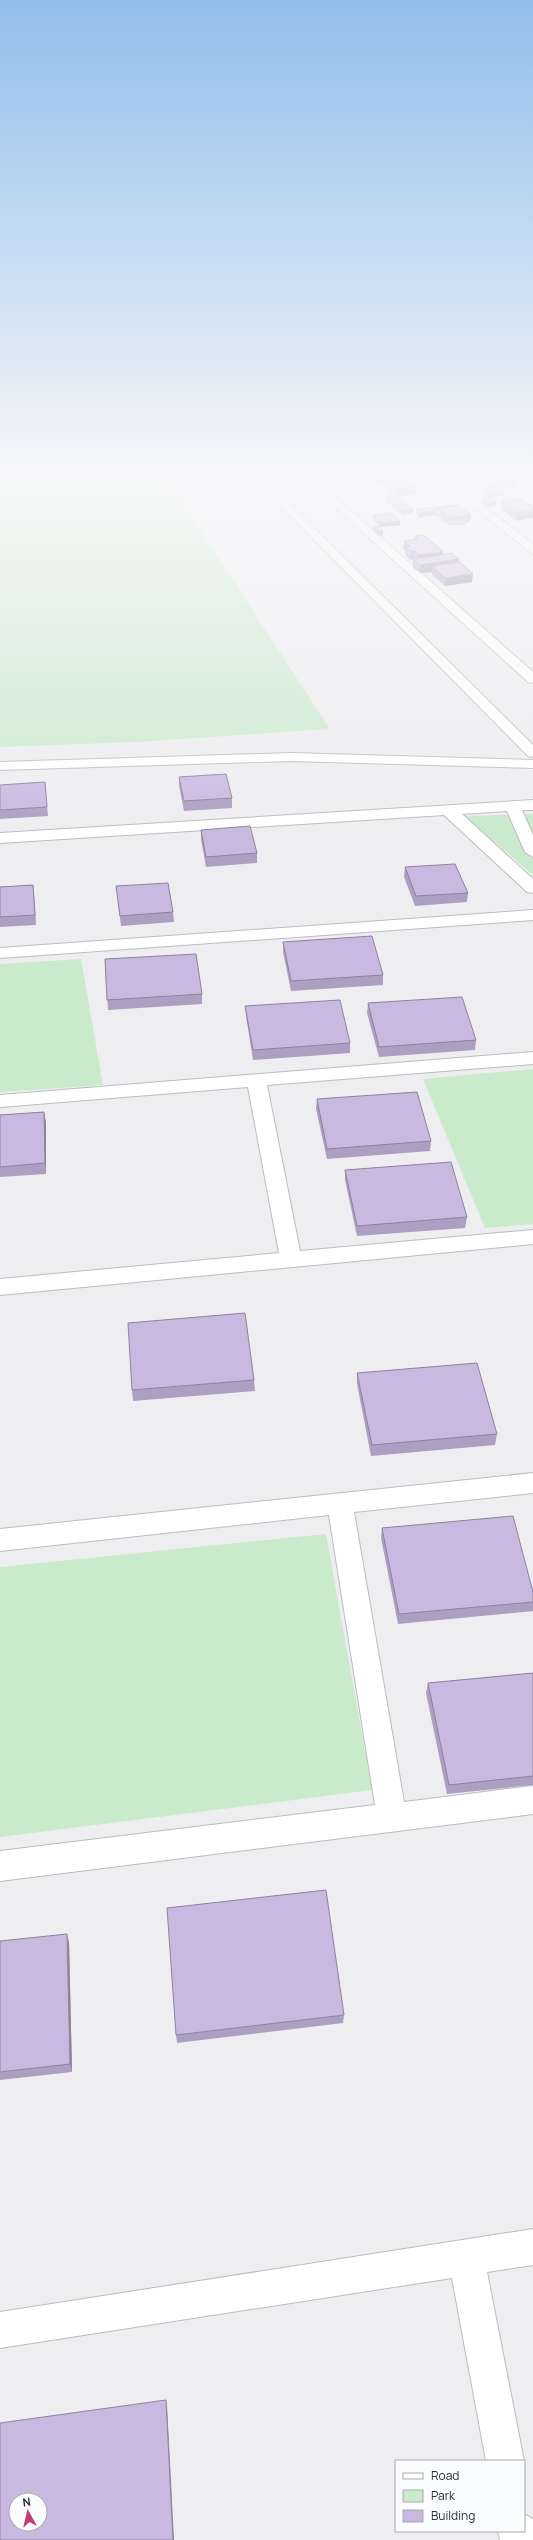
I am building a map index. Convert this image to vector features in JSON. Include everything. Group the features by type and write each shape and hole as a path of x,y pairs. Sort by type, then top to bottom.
{"street":[{"path":"377,597 533,753"},
{"path":"442,597 533,679"},
{"path":"0,766 291,757 533,764"},
{"path":"0,838 533,804"},
{"path":"512,806 533,852"},
{"path":"448,810 533,888"},
{"path":"0,953 533,915"},
{"path":"0,1101 533,1058"},
{"path":"256,1080 291,1259"},
{"path":"0,1287 533,1236"},
{"path":"0,1540 533,1482"},
{"path":"340,1503 392,1818"},
{"path":"0,1866 533,1800"},
{"path":"0,2330 533,2247"},
{"path":"466,2258 505,2460"}],"green space":[{"path":"0,597 243,597 330,729 136,742 0,747"},
{"path":"533,814 533,875 465,816"},
{"path":"81,959 103,1085 0,1092 0,964"},
{"path":"533,1069 533,1224 485,1228 423,1079"},
{"path":"326,1534 372,1790 0,1837 0,1567"}],"building":[{"path":"226,774 232,798 184,801 179,777"},
{"path":"45,782 47,807 0,810 0,785"},
{"path":"250,826 257,853 206,857 201,830"},
{"path":"455,864 468,893 416,896 405,867"},
{"path":"168,883 173,912 120,916 116,886"},
{"path":"33,885 35,915 0,917 0,887"},
{"path":"372,936 383,975 291,981 283,942"},
{"path":"196,954 202,994 107,1000 105,959"},
{"path":"462,997 476,1040 379,1047 368,1003"},
{"path":"340,1000 350,1043 253,1050 245,1006"},
{"path":"417,1092 431,1141 327,1149 317,1099"},
{"path":"44,1112 45,1163 0,1167 0,1115"},
{"path":"451,1162 467,1217 357,1226 345,1170"},
{"path":"245,1313 254,1380 132,1390 128,1323"},
{"path":"477,1363 497,1434 372,1445 357,1373"},
{"path":"513,1516 533,1592 533,1602 399,1614 382,1528"},
{"path":"533,1673 533,1776 449,1785 428,1683"},
{"path":"326,1890 344,2015 176,2035 167,1908"},
{"path":"67,1934 70,2064 0,2072 0,1941"},
{"path":"166,2400 173,2540 0,2540 0,2423"}]}
